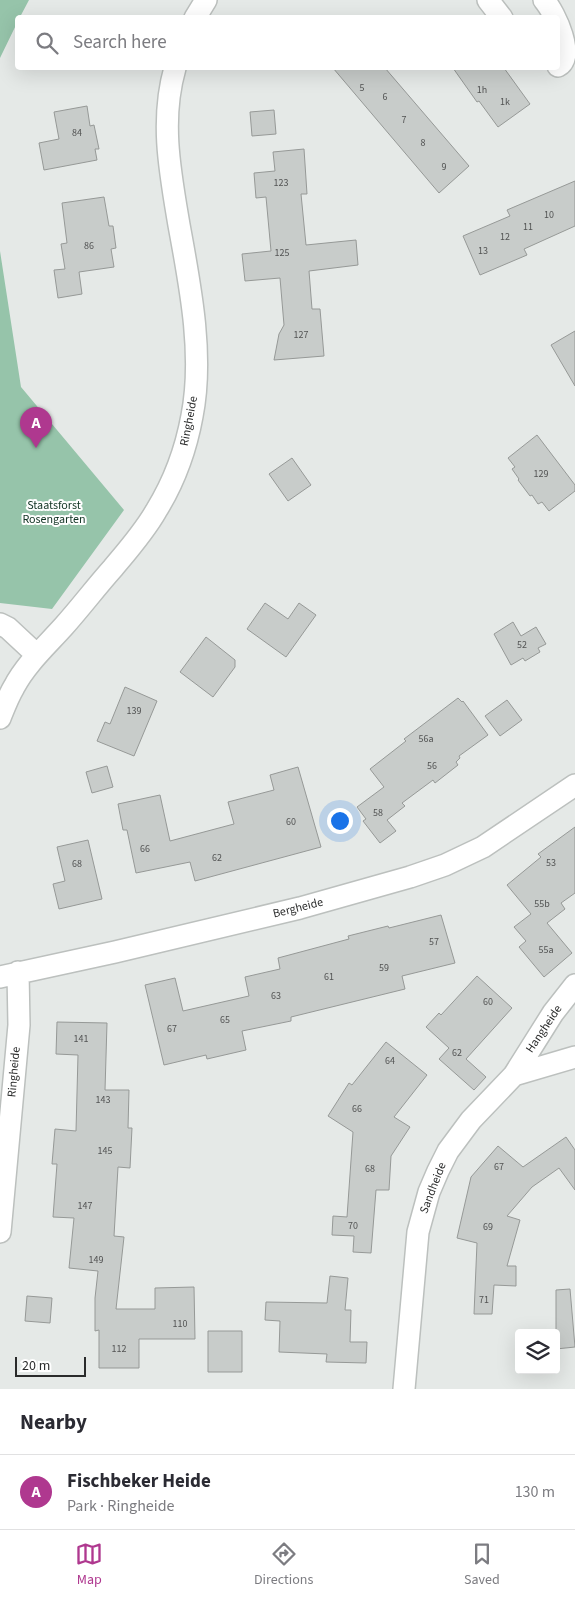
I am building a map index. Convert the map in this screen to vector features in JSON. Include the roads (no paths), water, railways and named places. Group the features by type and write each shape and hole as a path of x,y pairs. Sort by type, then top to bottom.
{"street":[{"path":"197,15 206,0"},
{"path":"488,0 500,15"},
{"path":"544,0 556,15"},
{"path":"560,19 569,30 574,48 571,57 560,65"},
{"name":"Ringheide","path":"0,718 14,686 37,655 124,555 156,512 172,482 185,445 192,415 196,379 196,346 183,244 169,167 166,135 168,102 175,70"},
{"path":"0,624 8,628 37,655"},
{"name":"Bergheide","path":"9,974 115,952 280,913 410,877 445,865 483,847 575,785"},
{"name":"Ringheide","path":"0,1232 19,1025 9,974"},
{"name":"Hangheide","path":"514,1075 553,1013 575,985"},
{"name":"Sandheide","path":"404,1389 418,1232 429,1192 441,1164 471,1120 514,1075 575,1057"}],"place":[{"name":"Fischbeker Heide","path":"36,448"}],"park label":[{"name":"Staatsforst Rosengarten","path":"54,512"}]}
